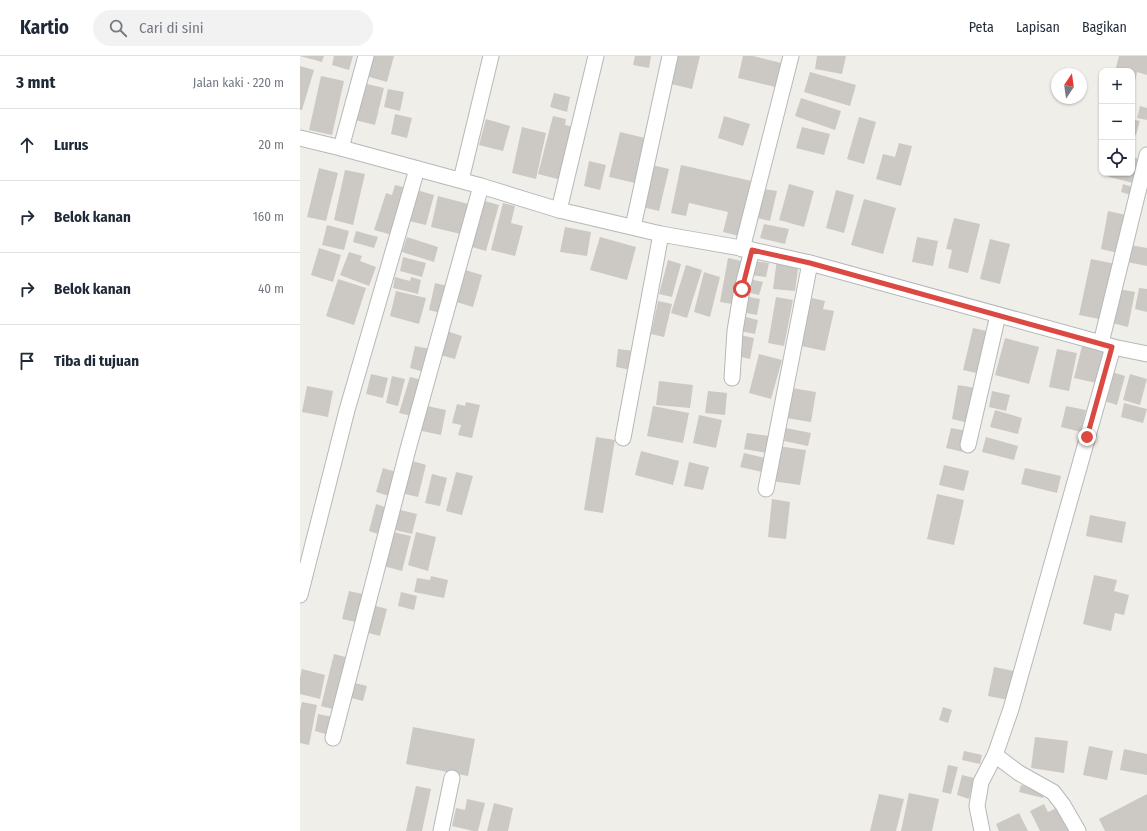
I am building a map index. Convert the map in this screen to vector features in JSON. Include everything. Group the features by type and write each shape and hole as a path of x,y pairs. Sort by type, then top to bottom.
{"street":[{"path":"341,148 366,56"},
{"path":"461,180 491,56"},
{"path":"559,210 596,56"},
{"path":"633,227 670,56"},
{"path":"732,378 735,330 747,249 791,56"},
{"path":"300,138 461,180 559,210 661,234 747,249 810,263 1107,345 1147,354"},
{"path":"982,831 977,806 981,782 995,755 1010,709 1107,345 1147,155"},
{"path":"300,595 347,410 417,169"},
{"path":"333,738 408,449 481,186"},
{"path":"623,438 661,234"},
{"path":"766,489 810,263"},
{"path":"968,445 998,315"},
{"path":"995,755 1018,773 1053,792 1063,805 1078,831"},
{"path":"441,831 452,778"}],"building":[{"path":"300,56 324,56 322,62"},
{"path":"334,56 353,56 349,70 332,65"},
{"path":"372,56 394,56 387,82 366,76"},
{"path":"635,56 651,56 649,68 633,65"},
{"path":"678,56 700,56 692,89 671,84"},
{"path":"743,56 753,56 781,63 775,87 738,78"},
{"path":"817,56 846,56 842,74 815,69"},
{"path":"1119,56 1147,56 1147,75 1137,72 1135,81 1135,68 1116,68"},
{"path":"300,66 314,70 302,110 300,110"},
{"path":"810,72 856,85 850,106 804,92"},
{"path":"321,76 344,81 332,135 309,130"},
{"path":"363,83 384,88 375,125 355,120"},
{"path":"388,89 404,92 400,111 384,107"},
{"path":"554,93 570,97 567,112 550,107"},
{"path":"801,98 841,111 835,130 795,116"},
{"path":"1140,106 1147,108 1147,120 1137,118"},
{"path":"395,114 412,118 407,138 391,134"},
{"path":"553,116 566,119 565,125 578,128 565,181 538,174"},
{"path":"724,116 750,124 743,146 718,138"},
{"path":"859,117 876,122 864,164 847,159"},
{"path":"486,119 510,126 503,151 479,145"},
{"path":"1135,120 1140,121 1135,135"},
{"path":"522,127 546,133 536,179 512,173"},
{"path":"802,127 830,134 824,155 796,148"},
{"path":"620,132 645,138 635,183 609,177"},
{"path":"899,143 912,146 901,186 876,179 883,154 895,157"},
{"path":"1135,158 1139,159 1135,175"},
{"path":"589,161 606,165 600,190 584,186"},
{"path":"652,165 669,169 659,211 642,207"},
{"path":"681,165 756,182 743,237 723,232 728,212 689,203 686,216 671,213"},
{"path":"319,168 338,173 326,221 307,217"},
{"path":"345,170 365,174 353,225 334,220"},
{"path":"1109,176 1135,176 1133,183"},
{"path":"789,184 814,191 804,227 779,220"},
{"path":"1123,184 1136,188 1134,196 1121,192"},
{"path":"395,185 407,188 392,235 374,230 386,193 392,195"},
{"path":"764,189 777,191 770,221 757,218"},
{"path":"417,190 434,195 426,225 409,221"},
{"path":"836,190 854,195 844,233 826,228"},
{"path":"438,196 472,205 465,235 431,227"},
{"path":"864,199 896,208 883,254 851,245"},
{"path":"481,200 499,205 486,251 468,246"},
{"path":"503,203 515,206 511,223 523,226 515,256 491,250"},
{"path":"1108,211 1126,215 1118,253 1101,249"},
{"path":"954,218 980,224 968,273 948,268 952,250 946,249"},
{"path":"764,224 789,229 785,244 760,238"},
{"path":"327,225 349,231 344,250 322,245"},
{"path":"565,227 591,232 587,256 560,252"},
{"path":"356,231 378,237 374,248 353,242"},
{"path":"407,237 438,247 434,262 402,252"},
{"path":"600,237 636,247 627,280 590,270"},
{"path":"917,237 938,241 933,266 912,262"},
{"path":"990,239 1010,244 1000,284 980,279"},
{"path":"1130,245 1147,248 1147,266 1127,262"},
{"path":"319,248 341,255 333,282 311,275"},
{"path":"349,252 362,256 360,261 376,267 369,286 340,275"},
{"path":"403,257 426,263 422,277 400,271"},
{"path":"728,258 746,262 739,305 720,302"},
{"path":"777,259 799,262 795,291 773,289"},
{"path":"1091,259 1116,264 1104,320 1079,315"},
{"path":"668,260 681,264 672,297 659,294"},
{"path":"754,261 769,263 766,277 751,275"},
{"path":"686,265 702,270 687,318 671,313"},
{"path":"462,269 482,275 473,307 453,301"},
{"path":"704,272 720,277 710,317 694,312"},
{"path":"395,277 410,281 411,277 421,280 418,294 393,288"},
{"path":"338,279 366,288 354,325 326,316"},
{"path":"749,279 763,282 759,295 746,292"},
{"path":"435,283 448,286 441,313 429,310"},
{"path":"1139,288 1147,289 1147,312 1135,309"},
{"path":"1119,289 1135,292 1128,327 1112,323"},
{"path":"396,291 426,298 419,324 390,316"},
{"path":"744,296 760,299 757,315 741,312"},
{"path":"776,297 793,300 784,346 768,343"},
{"path":"812,298 825,301 823,309 834,311 825,351 796,345 805,305 810,306"},
{"path":"658,301 672,304 664,337 651,334"},
{"path":"742,316 758,320 755,334 740,331"},
{"path":"973,328 991,332 981,374 963,370"},
{"path":"447,331 462,336 455,359 440,355"},
{"path":"740,335 754,338 750,359 737,356"},
{"path":"1005,338 1039,347 1029,384 995,375"},
{"path":"1083,342 1105,347 1096,383 1074,378"},
{"path":"415,346 430,349 424,372 410,368"},
{"path":"618,349 634,351 631,370 616,367"},
{"path":"1057,349 1077,353 1069,391 1049,387"},
{"path":"759,354 782,360 771,399 749,393"},
{"path":"1112,372 1125,376 1117,405 1104,401"},
{"path":"371,374 388,378 383,398 366,394"},
{"path":"1130,374 1147,379 1140,405 1123,400"},
{"path":"392,376 405,379 398,406 386,403"},
{"path":"410,377 422,380 412,416 399,413"},
{"path":"659,381 693,385 690,408 656,405"},
{"path":"958,385 976,388 969,423 952,419"},
{"path":"307,386 333,391 328,417 302,412"},
{"path":"792,388 816,392 811,422 786,418"},
{"path":"708,391 727,393 725,415 705,413"},
{"path":"992,391 1010,395 1006,411 989,407"},
{"path":"466,402 480,405 472,438 458,435 461,425 452,423 457,404 465,406"},
{"path":"1124,403 1147,409 1143,423 1121,417"},
{"path":"422,405 446,410 441,435 417,430"},
{"path":"653,406 689,413 683,443 647,436"},
{"path":"1066,406 1086,410 1081,432 1061,427"},
{"path":"995,410 1022,418 1018,434 990,427"},
{"path":"699,415 722,420 716,448 693,443"},
{"path":"786,428 811,433 808,446 784,441"},
{"path":"951,428 968,431 963,452 946,448"},
{"path":"747,433 769,436 767,453 744,449"},
{"path":"596,437 615,440 603,513 584,510"},
{"path":"986,437 1018,446 1014,460 982,452"},
{"path":"777,446 806,450 800,485 772,481"},
{"path":"641,451 679,461 673,485 635,475"},
{"path":"744,453 765,458 762,472 740,467"},
{"path":"409,460 426,465 418,497 401,493"},
{"path":"689,462 709,467 703,490 684,486"},
{"path":"944,465 969,471 964,491 939,485"},
{"path":"383,468 396,472 389,496 376,492"},
{"path":"1025,468 1061,476 1057,493 1021,484"},
{"path":"456,472 473,476 462,515 446,511"},
{"path":"432,474 447,478 440,506 425,503"},
{"path":"937,494 964,500 954,545 927,539"},
{"path":"772,499 790,502 786,539 768,537"},
{"path":"376,504 385,507 378,534 369,531"},
{"path":"396,509 417,514 412,534 391,529"},
{"path":"1090,515 1126,522 1122,543 1086,536"},
{"path":"393,532 411,536 402,571 380,565"},
{"path":"416,532 436,537 428,571 408,565"},
{"path":"1094,575 1117,580 1114,591 1129,595 1124,615 1115,613 1111,631 1083,624"},
{"path":"431,576 448,580 444,598 414,592 417,578 430,580"},
{"path":"349,591 367,595 360,623 342,619"},
{"path":"401,592 417,596 414,610 398,606"},
{"path":"372,605 387,609 380,636 365,632"},
{"path":"334,654 349,658 336,710 321,706"},
{"path":"994,667 1014,671 1008,700 988,696"},
{"path":"302,669 325,675 320,699 300,694 300,678"},
{"path":"351,682 367,686 363,701 347,697"},
{"path":"302,702 317,705 309,745 300,743 300,711"},
{"path":"943,707 952,710 948,723 939,720"},
{"path":"318,714 333,717 329,735 315,731"},
{"path":"413,727 475,739 468,776 406,764"},
{"path":"1035,737 1068,741 1064,773 1031,768"},
{"path":"1089,746 1113,751 1107,780 1083,775"},
{"path":"1124,749 1147,754 1147,775 1120,770"},
{"path":"964,751 982,755 980,764 962,760"},
{"path":"948,765 958,767 951,794 942,792"},
{"path":"962,775 974,778 969,799 957,795"},
{"path":"1021,785 1045,791 1043,798 1019,792"},
{"path":"416,786 431,789 422,831 406,831"},
{"path":"909,793 939,799 932,831 901,831"},
{"path":"879,794 904,799 896,831 870,831"},
{"path":"1147,794 1147,831 1105,831 1099,819"},
{"path":"467,799 485,803 478,831 452,826 456,808 465,810"},
{"path":"494,803 513,808 508,831 487,831"},
{"path":"1044,804 1048,812 1061,806 1074,831 1040,831 1030,811"},
{"path":"1019,813 1028,831 999,831 996,824"}],"route":[{"path":"742,289 752,250 810,263 1112,347 1087,437"}]}
